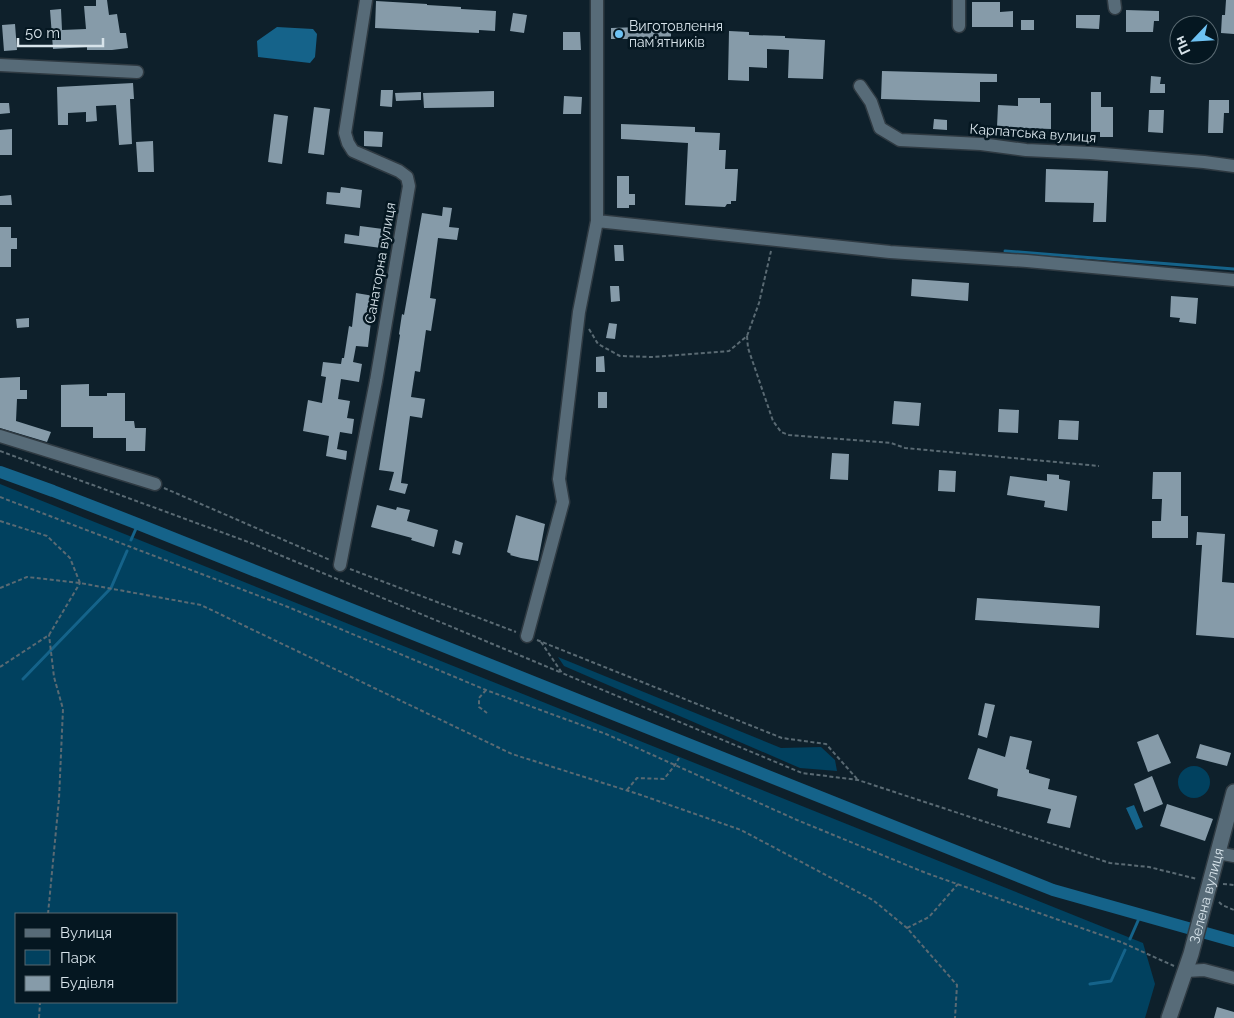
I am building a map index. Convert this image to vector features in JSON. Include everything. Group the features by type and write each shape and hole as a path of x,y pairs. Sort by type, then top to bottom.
{"street":[{"name":"Санаторна вулиця","path":"340,565 376,381 409,186 407,177 399,171 353,151 345,133 366,0"},
{"path":"527,636 563,502 559,479 579,312 597,221 597,0"},
{"path":"959,0 959,26"},
{"path":"0,65 138,72"},
{"name":"Карпатська вулиця","path":"860,86 872,102 880,128 900,140 980,144 1026,150 1090,153 1234,166"},
{"path":"597,221 890,252 1027,261 1234,280"},
{"path":"0,436 155,484"},
{"name":"Зелена вулиця","path":"1169,1018 1191,954 1234,792"},
{"path":"1218,853 1234,856"},
{"path":"1186,971 1204,970 1234,978"}],"path":[{"path":"774,240 759,302 747,336 748,348 773,421 780,432 789,435 891,443 905,448 1099,466"},
{"path":"579,312 598,344 620,356 653,357 729,350 747,336"},
{"path":"0,451 251,543 802,773 858,780 1110,863 1149,867 1208,887 1222,905 1234,910"},
{"path":"0,497 288,606 486,690 606,734 797,820 926,873 1121,942 1186,971"},
{"path":"0,521 47,536 70,558 80,583"},
{"path":"0,588 27,577 80,583 201,605 512,754 627,790 741,830 873,900 908,928 957,986 955,1018"},
{"path":"0,667 49,636 80,583"},
{"path":"48,913 59,799 63,709 54,677 49,636"},
{"path":"527,636 782,738 826,744 858,780"},
{"path":"541,642 562,673"},
{"path":"486,690 479,698 479,707 487,712"},
{"path":"627,790 637,778 664,779 679,758"},
{"path":"908,928 928,917 958,884"},
{"path":"40,1003 40,1018"}],"green space":[{"path":"0,484 1143,943 1155,984 1145,1018 0,1018"},
{"path":"558,657 781,748 821,747 835,760 837,771 800,768 564,666"},
{"path":"1194,766 1200,767 1205,771 1209,776 1209,788 1205,793 1200,797 1194,798 1188,797 1183,793 1179,788 1178,782 1179,776 1183,771 1188,767"}],"shaded area":[{"path":"277,27 313,29 317,34 315,57 310,63 258,57 257,41"},
{"path":"1134,805 1143,827 1136,830 1126,808"}],"building":[{"path":"96,0 107,0 109,15 117,14 120,33 126,33 128,48 112,50 87,50 87,47 53,49 50,10 61,9 62,30 86,29 84,6 96,6"},
{"path":"1226,0 1234,0 1234,34 1221,33 1222,15 1225,15"},
{"path":"376,1 496,11 495,31 479,30 479,33 375,28"},
{"path":"972,2 1000,2 1000,12 1013,11 1013,27 972,27"},
{"path":"1126,10 1159,11 1159,21 1154,21 1153,32 1126,32"},
{"path":"513,13 527,15 524,33 510,31"},
{"path":"1076,15 1100,15 1099,29 1076,28"},
{"path":"1021,20 1034,20 1034,30 1021,30"},
{"path":"15,24 17,50 4,51 2,25"},
{"path":"671,27 671,42 639,42 639,39 611,39 611,28"},
{"path":"729,31 749,32 749,35 825,40 823,79 788,78 789,50 767,49 767,68 749,67 749,81 728,80"},
{"path":"563,32 580,32 581,50 563,50"},
{"path":"882,71 997,74 997,82 980,82 980,102 881,99"},
{"path":"1151,76 1161,77 1160,84 1165,84 1165,93 1150,93"},
{"path":"133,83 134,99 130,99 132,144 119,145 116,105 96,106 97,121 86,122 86,112 68,113 68,125 58,125 57,87"},
{"path":"381,90 393,90 392,107 380,106"},
{"path":"494,91 494,107 424,108 423,93"},
{"path":"421,92 421,100 396,101 395,93"},
{"path":"1091,92 1101,92 1101,107 1113,107 1113,137 1100,137 1100,132 1091,132"},
{"path":"564,96 582,97 581,114 563,114"},
{"path":"1018,98 1040,98 1040,103 1051,103 1051,129 997,127 998,105 1018,106"},
{"path":"1209,100 1229,100 1229,113 1224,113 1223,133 1208,133"},
{"path":"0,103 9,103 10,113 0,114"},
{"path":"314,107 330,109 324,155 308,153"},
{"path":"1149,110 1164,110 1163,133 1148,132"},
{"path":"274,114 288,116 282,164 268,162"},
{"path":"934,119 947,120 947,130 933,129"},
{"path":"621,124 695,127 695,132 720,133 719,150 726,150 725,169 738,169 736,201 731,201 731,204 727,204 725,207 685,205 688,143 621,139"},
{"path":"12,129 12,155 0,155 0,130"},
{"path":"364,131 383,132 382,147 364,146"},
{"path":"153,141 154,172 138,172 136,142"},
{"path":"1046,169 1108,171 1106,222 1093,222 1094,203 1045,202"},
{"path":"617,176 629,176 629,194 635,194 635,205 629,205 629,208 617,208"},
{"path":"341,187 362,190 360,208 326,204 327,192 340,193"},
{"path":"11,195 12,205 0,205 0,196"},
{"path":"443,207 452,208 449,227 459,228 457,240 438,238 430,298 436,299 431,331 426,330 420,372 415,371 411,397 425,399 422,418 410,416 401,483 408,484 405,494 389,490 394,472 379,470 402,314 404,315 422,213 442,216"},
{"path":"360,226 383,229 381,248 344,243 345,234 359,236"},
{"path":"0,227 11,227 11,238 17,238 17,249 11,249 11,267 0,267"},
{"path":"614,245 623,245 624,261 615,261"},
{"path":"912,279 969,283 968,301 911,296"},
{"path":"610,286 619,286 620,301 611,302"},
{"path":"356,293 374,296 368,347 356,346 353,362 362,364 359,382 341,379 338,399 350,401 347,418 354,419 352,434 340,432 337,449 347,451 346,460 326,456 329,436 303,431 308,400 322,403 326,377 321,376 323,362 341,364 342,358 344,358 349,326 352,327"},
{"path":"1171,296 1198,298 1196,324 1179,322 1180,318 1170,317"},
{"path":"29,318 29,327 17,328 16,319"},
{"path":"609,323 617,324 615,339 606,338"},
{"path":"604,356 605,372 596,372 596,357"},
{"path":"20,377 20,390 27,390 27,399 17,399 16,421 51,432 47,442 0,428 0,378"},
{"path":"89,384 89,396 125,393 125,421 134,421 135,428 146,428 145,451 126,451 126,438 93,438 93,427 61,427 61,385"},
{"path":"598,392 607,392 607,408 598,408"},
{"path":"894,401 921,403 919,426 892,424"},
{"path":"999,409 1019,410 1018,433 998,432"},
{"path":"1059,420 1079,421 1078,440 1058,439"},
{"path":"832,453 849,454 848,480 830,479"},
{"path":"939,470 956,471 955,492 938,491"},
{"path":"1153,472 1181,472 1181,516 1188,516 1188,538 1152,538 1152,521 1161,521 1162,499 1152,499"},
{"path":"1047,474 1059,475 1059,479 1070,481 1067,511 1044,507 1045,501 1007,495 1010,476 1047,481"},
{"path":"377,505 396,510 397,507 410,510 407,521 438,530 434,547 411,540 412,538 371,527"},
{"path":"516,515 545,524 538,561 510,555 507,552"},
{"path":"1197,532 1225,534 1222,582 1234,583 1234,638 1196,635 1202,545 1196,545"},
{"path":"455,540 463,543 460,555 452,553"},
{"path":"977,598 1100,606 1099,628 975,620"},
{"path":"985,703 995,705 987,738 978,735"},
{"path":"1158,734 1171,763 1148,772 1137,742"},
{"path":"1010,736 1032,741 1026,769 1029,770 1029,773 1050,779 1048,789 1077,796 1070,828 1047,823 1051,809 997,796 998,789 968,779 978,748 1005,757"},
{"path":"1200,744 1231,753 1227,766 1196,758"},
{"path":"1152,776 1163,804 1144,812 1134,784"},
{"path":"1167,804 1213,819 1205,841 1160,826"},
{"path":"1217,1007 1234,1012 1234,1018 1214,1018"}],"waterway":[{"path":"1005,251 1234,269"},
{"path":"0,472 138,524 1053,890 1234,941"},
{"path":"131,540 138,524"},
{"path":"23,679 111,588 127,551"},
{"path":"1130,939 1141,914"},
{"path":"1090,984 1111,981 1125,950"}],"place":[{"name":"Виготовлення пам'ятників","path":"619,34"}]}
